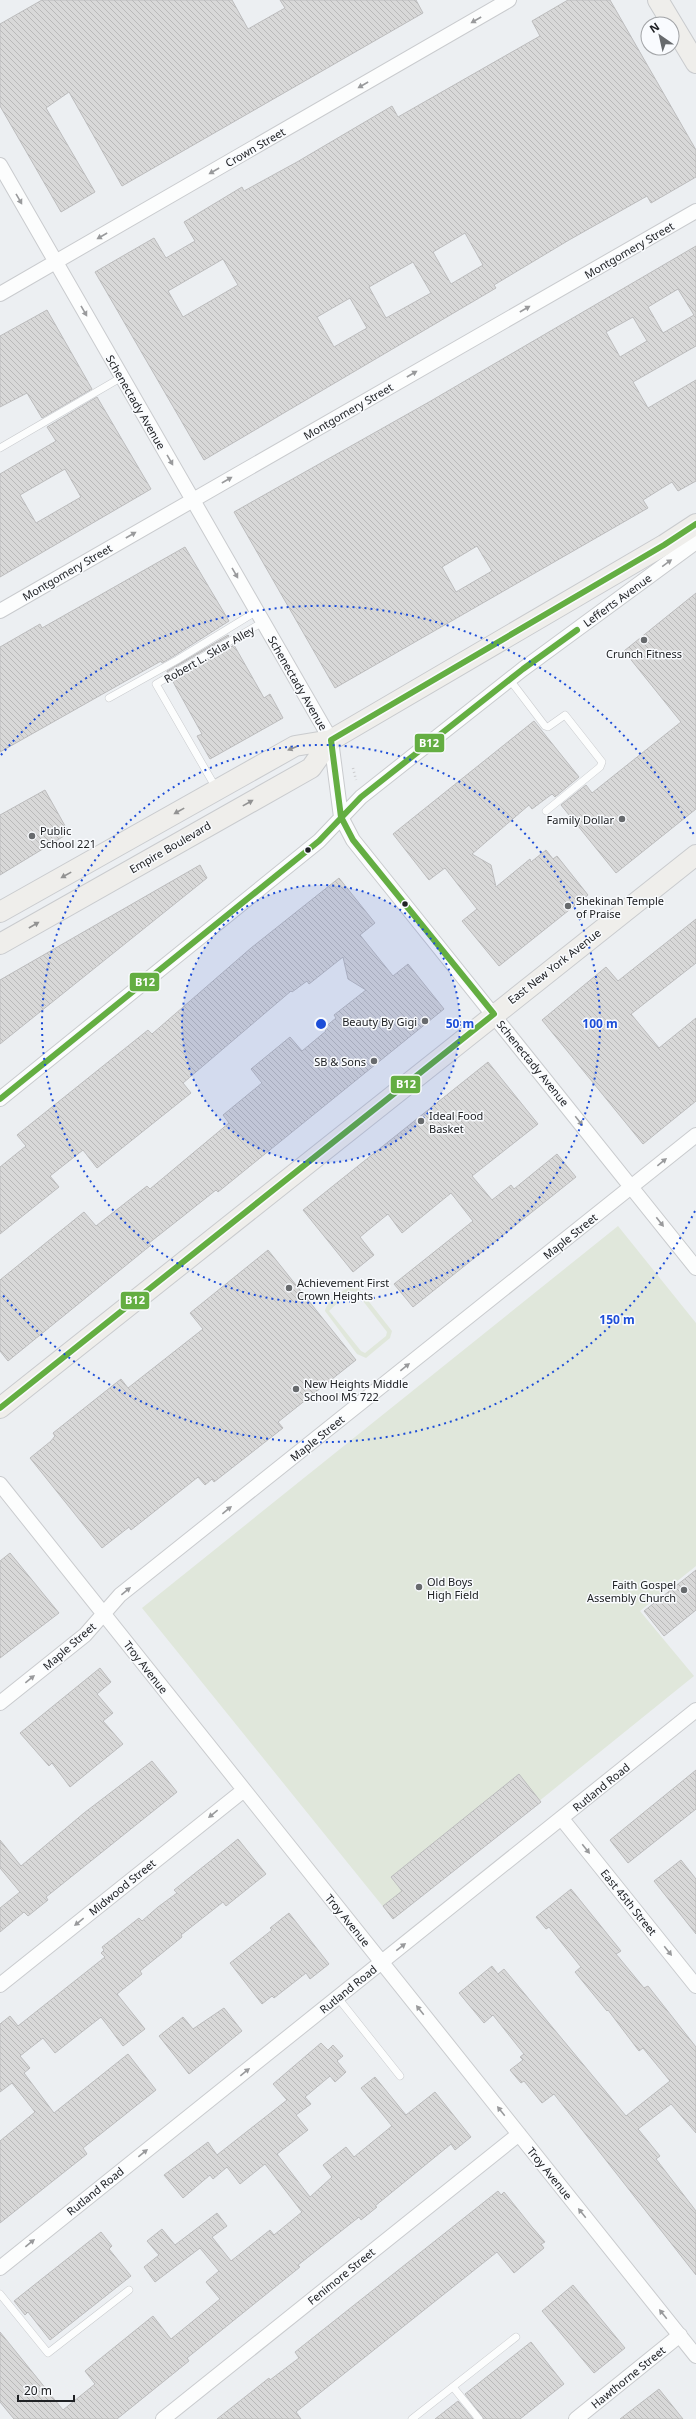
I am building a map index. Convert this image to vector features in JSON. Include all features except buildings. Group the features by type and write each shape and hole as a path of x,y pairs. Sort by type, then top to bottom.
{"main road":[{"path":"658,0 696,63"},
{"name":"Empire Boulevard","path":"0,912 294,746 330,740 664,545 696,524"},
{"name":"Empire Boulevard","path":"0,944 311,768 330,740"},
{"name":"East New York Avenue","path":"0,1408 696,855"}],"street":[{"name":"Crown Street","path":"0,294 509,0"},
{"name":"Schenectady Avenue","path":"0,165 330,740 341,818 353,840 494,1014 696,1268"},
{"name":"Montgomery Street","path":"0,611 696,211"},
{"name":"Lefferts Avenue","path":"0,1098 319,840 361,797 510,680 696,542"},
{"name":"Maple Street","path":"0,1703 86,1635 120,1595 696,1135"},
{"name":"Troy Avenue","path":"0,1484 696,2356"},
{"name":"Rutland Road","path":"0,2268 562,1819 696,1710"},
{"name":"Midwood Street","path":"0,1985 244,1790"},
{"name":"East 45th Street","path":"562,1819 696,1986"},
{"name":"Fenimore Street","path":"163,2419 519,2134"},
{"name":"Hawthorne Street","path":"576,2419 680,2336"}],"lane":[{"path":"0,448 122,378"},
{"path":"109,698 177,660 260,617"},
{"name":"Robert L. Sklar Alley","path":"217,790 156,684 260,617"},
{"path":"510,680 545,726 548,727 565,715 602,762 600,767 546,811"},
{"path":"338,1998 400,2076"},
{"path":"0,2294 48,2353 129,2290"},
{"path":"412,2419 516,2337"},
{"path":"453,2387 478,2419"}],"shaded area":[{"name":"Old Boys High Field","path":"618,1226 696,1323 696,1566 640,1611 694,1676 393,1919 142,1608"},
{"path":"354,1286 359,1289 392,1331 390,1338 366,1358 357,1354 325,1311 332,1299","holes":["350,1291 356,1292 387,1332 386,1336 365,1353 361,1351 329,1311"]}],"transit line":[{"name":"B12","path":"0,1408 494,1014 353,840 341,817 331,740 664,545 696,524"},
{"name":"B12","path":"0,1099 319,841 361,797 523,669 577,630"}],"place":[{"name":"Crunch Fitness","path":"644,640"},
{"name":"Family Dollar","path":"622,819"},
{"name":"Public School 221","path":"32,836"},
{"name":"Shekinah Temple of Praise","path":"568,906"},
{"name":"Beauty By Gigi","path":"425,1021"},
{"name":"SB & Sons","path":"374,1061"},
{"name":"Ideal Food Basket","path":"421,1121"},
{"name":"Achievement First Crown Heights","path":"289,1288"},
{"name":"New Heights Middle School MS 722","path":"296,1389"},
{"name":"Old Boys High Field","path":"419,1587"},
{"name":"Faith Gospel Assembly Church","path":"684,1590"}]}
